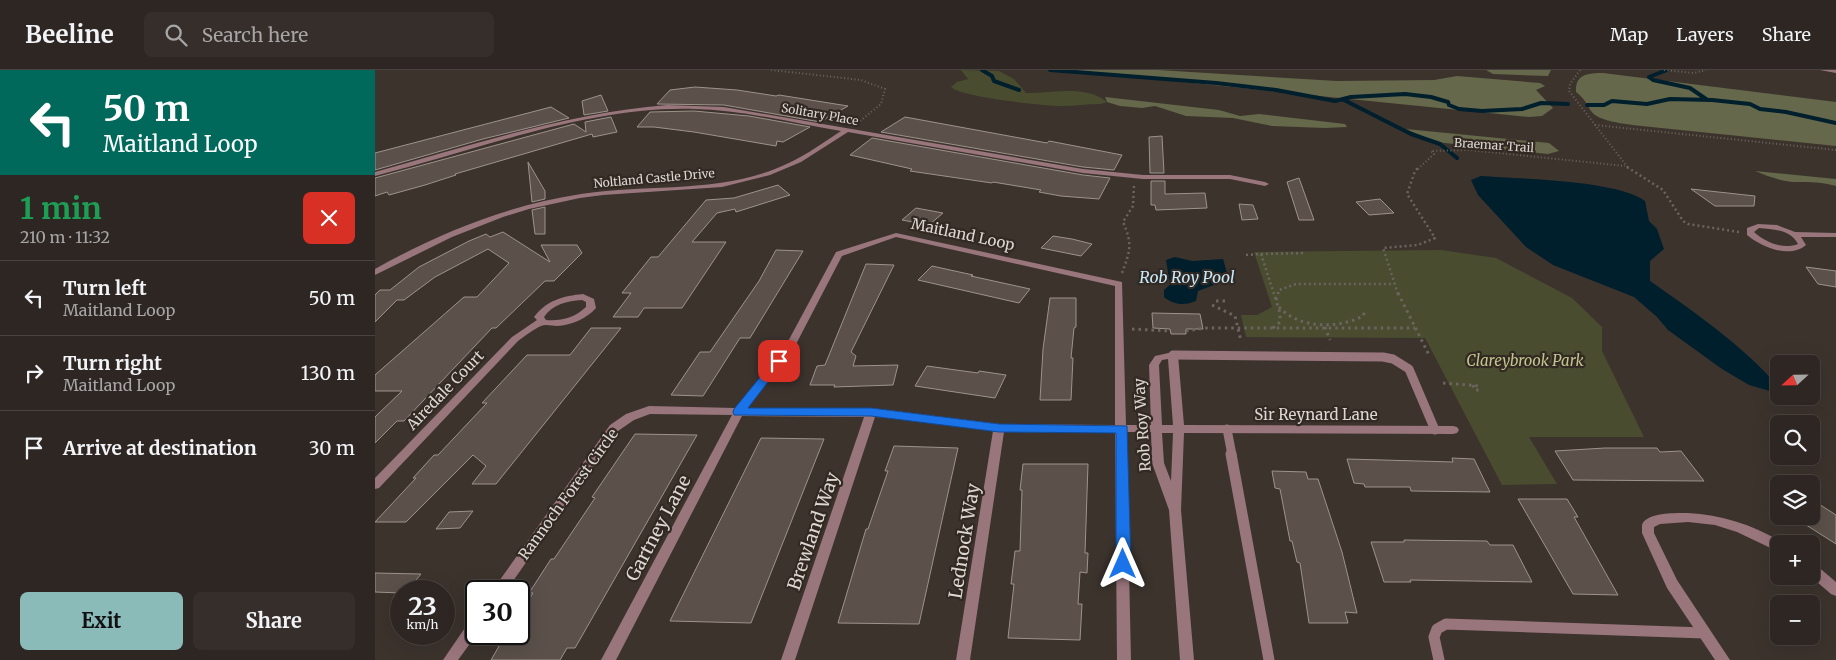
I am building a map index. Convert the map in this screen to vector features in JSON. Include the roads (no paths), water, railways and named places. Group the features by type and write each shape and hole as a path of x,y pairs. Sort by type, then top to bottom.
{"street":[{"path":"1823,70 1836,72"},
{"name":"Solitary Place","path":"375,174 574,120 636,109 673,106 710,107 1072,169 1131,176 1230,177 1265,184"},
{"name":"Noltland Castle Drive","path":"375,272 450,234 530,207 606,192 710,186 768,174 802,159 847,130"},
{"path":"1792,234 1802,241 1799,247 1777,247 1759,241 1750,233 1753,227 1758,226 1775,228 1792,234 1836,235"},
{"name":"Maitland Loop","path":"739,412 789,348 839,254 896,235 1119,284 1122,429"},
{"name":"Airedale Court","path":"375,485 515,339 542,321 554,324 569,322 583,315 591,308 591,301 583,297 555,302 544,309 539,316 542,321"},
{"name":"Rob Roy Way","path":"1175,510 1158,463 1154,365 1158,358 1173,355 1179,429 1175,510 1187,660"},
{"name":"Rannoch Forest Circle","path":"507,580 613,428 630,417 649,410 739,412"},
{"path":"739,412 871,412 999,428 1179,429"},
{"name":"Gartney Lane","path":"607,660 739,412"},
{"name":"Brewland Way","path":"788,660 871,412"},
{"name":"Lednock Way","path":"963,660 999,428"},
{"path":"1122,429 1124,660"},
{"name":"Sir Reynard Lane","path":"1179,429 1453,430"},
{"path":"1723,660 1672,584 1648,534 1648,525 1655,520 1700,518 1724,522 1744,529 1770,542"},
{"path":"1820,577 1836,590"},
{"path":"451,660 465,639"}],"lane":[{"path":"1173,355 1383,357 1393,359 1409,369 1435,430"},
{"path":"1227,429 1269,660"},
{"path":"1439,660 1433,638 1437,629 1446,624 1704,633"}],"water":[{"path":"1481,176 1567,182 1613,189 1632,194 1645,201 1649,221 1657,229 1664,249 1650,261 1650,281 1733,342 1770,378 1770,391 1749,385 1722,369 1668,330 1657,317 1634,297 1553,265 1526,247 1478,195 1471,180"},
{"name":"Rob Roy Pool","path":"1175,257 1192,261 1223,259 1228,276 1224,278 1212,277 1210,279 1214,285 1198,291 1196,301 1188,304 1171,302 1164,297 1164,290 1172,283 1169,279 1166,260"}],"waterway":[{"path":"982,70 992,76 994,81 1019,90"},
{"path":"1050,70 1216,83 1276,90 1335,101 1351,97 1405,94 1431,97 1448,102 1449,105 1459,109 1482,111 1522,109 1541,103 1568,104"},
{"path":"1667,70 1649,77 1653,80 1690,88 1706,99"},
{"path":"1587,105 1604,105 1612,101 1647,104 1670,99 1712,100 1750,104 1760,109 1786,112 1836,123"},
{"path":"1344,100 1411,134 1440,144 1457,158"}],"park label":[{"name":"Clareybrook Park","path":"1525,360"}]}
